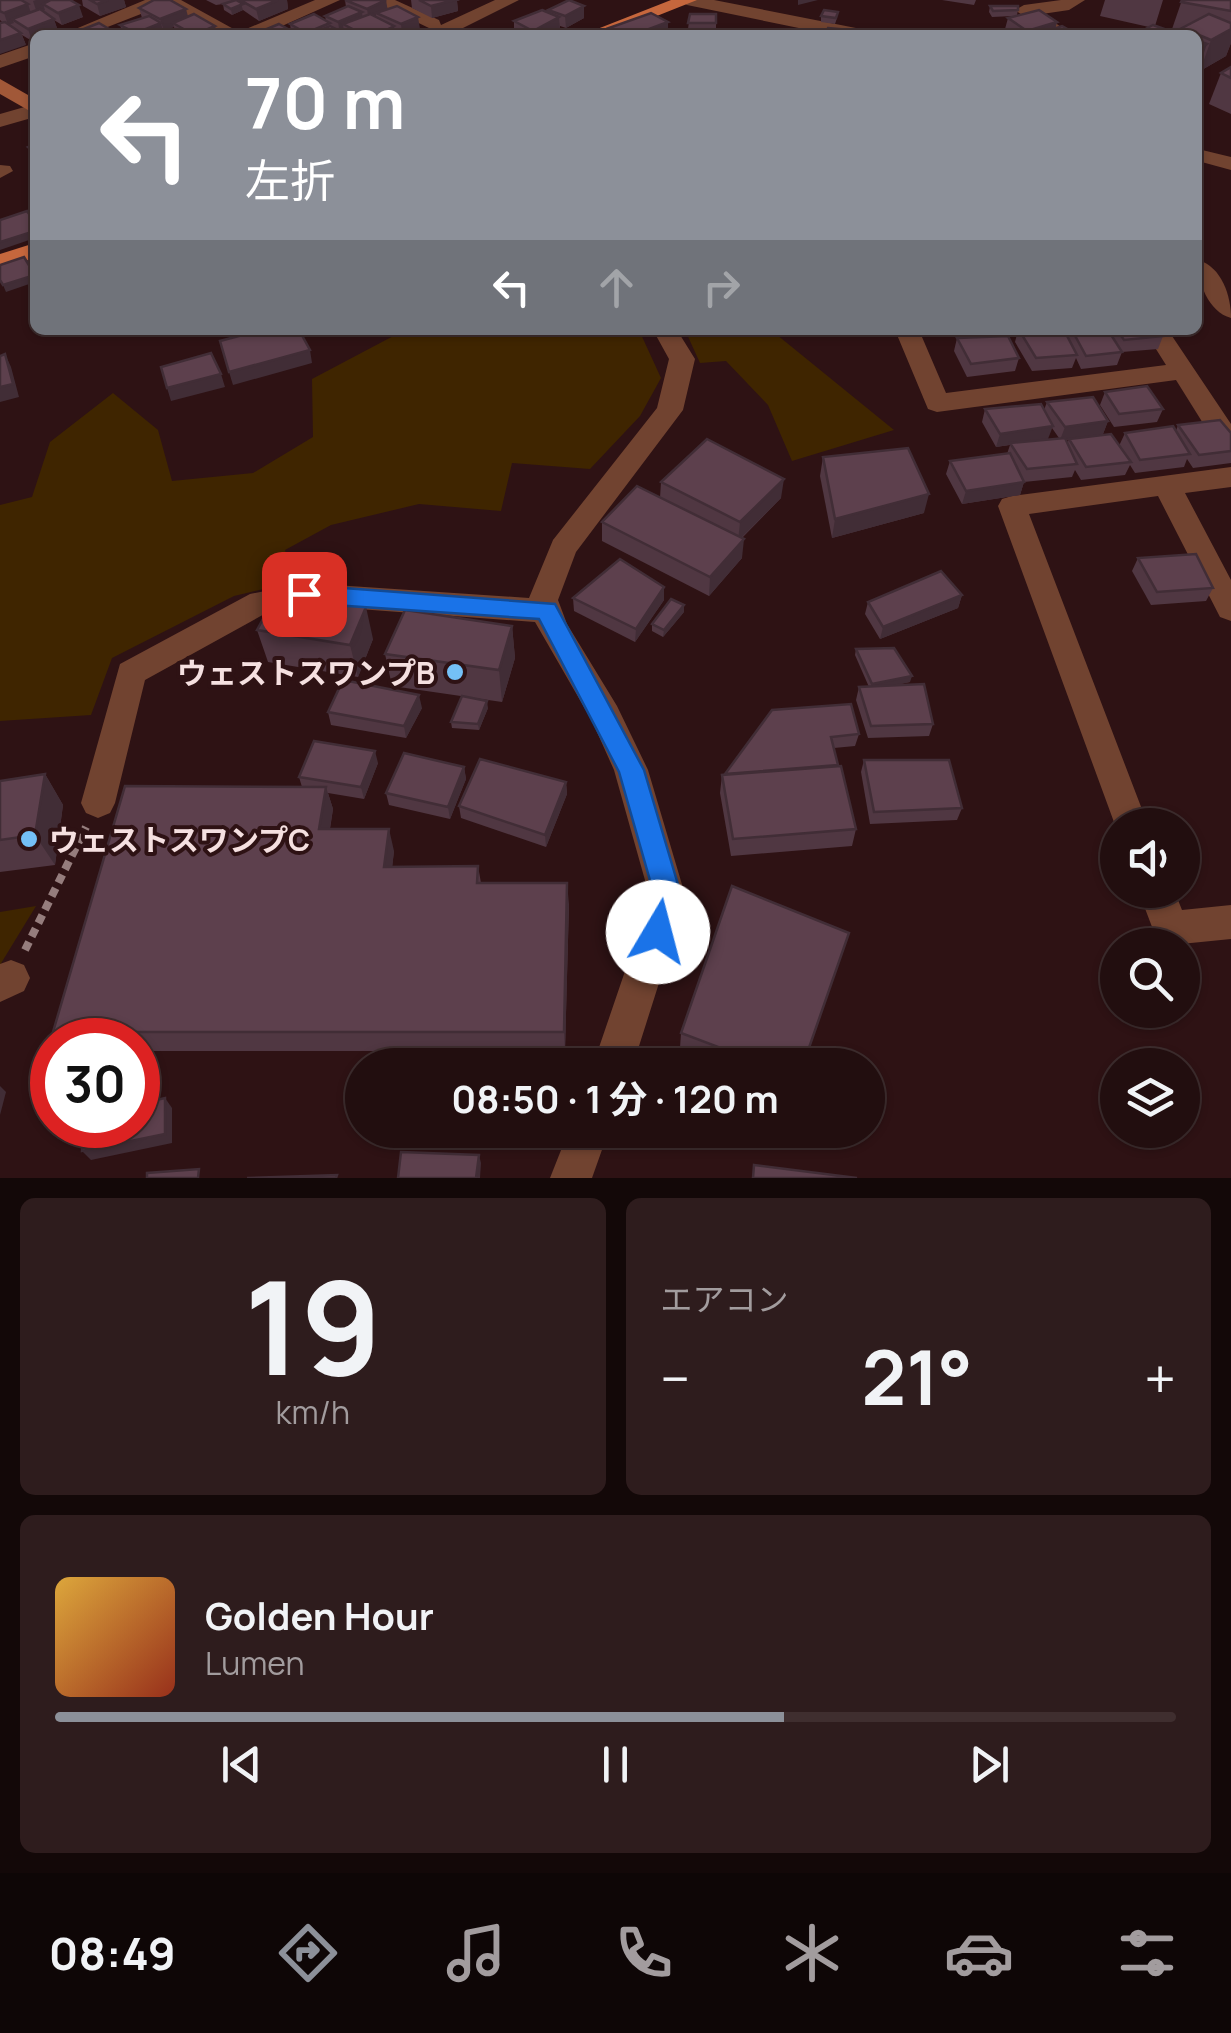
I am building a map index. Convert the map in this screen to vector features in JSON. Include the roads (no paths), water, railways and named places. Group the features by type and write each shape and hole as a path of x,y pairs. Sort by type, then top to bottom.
{"main road":[{"path":"605,30 688,0"},
{"path":"0,262 30,252"}],"street":[{"path":"84,30 165,0 222,30"},
{"path":"258,30 331,0"},
{"path":"380,0 434,30"},
{"path":"445,30 510,0"},
{"path":"688,0 787,28"},
{"path":"1056,30 1024,10 1063,6 1076,0"},
{"path":"0,62 30,50"},
{"path":"0,86 30,106"},
{"path":"0,121 30,111"},
{"path":"1202,156 1231,164"},
{"path":"1202,272 1231,311"},
{"path":"619,1048 668,898 631,770 543,600 563,548 670,410 682,359 668,335"},
{"path":"909,335 937,404 1180,371"},
{"path":"1159,335 1231,445"},
{"path":"1125,808 1012,506 1231,478"},
{"path":"1167,486 1231,609"},
{"path":"98,803 132,673 262,602 304,594 546,611"},
{"path":"1163,908 1170,928 1231,922"},
{"path":"571,1178 582,1148"}],"place":[{"name":"ウェストスワンプB","path":"455,672"},
{"name":"ウェストスワンプC","path":"29,839"}]}
